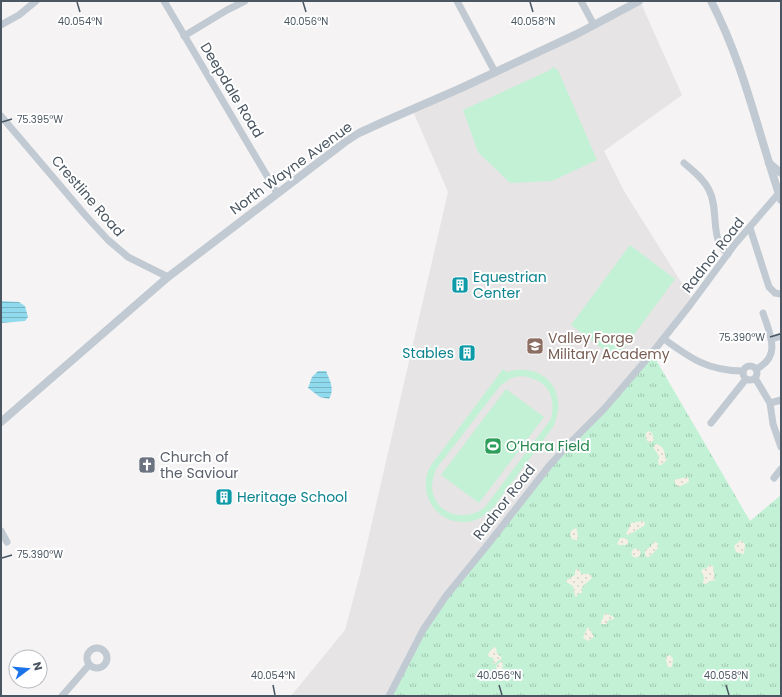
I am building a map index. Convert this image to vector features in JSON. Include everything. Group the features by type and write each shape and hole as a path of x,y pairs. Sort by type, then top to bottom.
{"street":[{"path":"1,25 19,15 36,1"},
{"name":"Deepdale Road","path":"164,1 277,193"},
{"path":"184,36 221,13 245,1"},
{"path":"457,1 495,72"},
{"path":"581,1 594,25"},
{"name":"North Wayne Avenue","path":"1,422 168,277 314,164 359,133 495,72 594,25 639,1"},
{"path":"711,1 734,49 780,194"},
{"name":"Crestline Road","path":"1,116 108,240 128,257 168,277"},
{"path":"684,163 702,178 709,190 714,202 717,237 720,246 728,254"},
{"path":"769,163 781,173"},
{"name":"Radnor Road","path":"389,696 423,630 446,596 549,466 604,409 664,339 728,254 780,194"},
{"path":"750,228 769,287 775,293 781,294"},
{"path":"755,378 750,380 746,379 742,374 744,368 748,366 756,369 764,366 770,360 772,351 772,339 763,313"},
{"path":"772,339 781,336"},
{"path":"664,339 703,364 728,371 743,371"},
{"path":"756,369 757,373 755,378 770,404 773,424 781,447"},
{"path":"711,423 746,379"},
{"path":"770,404 781,400"},
{"path":"774,478 781,469"},
{"path":"1,531 7,542"},
{"path":"62,696 90,666"}],"shaded area":[{"name":"Valley Forge Military Academy","path":"640,1 682,95 604,151 624,191 693,301 389,696 291,696 345,630 361,570 448,192 412,109"}],"green space":[{"path":"553,67 558,70 597,160 552,181 510,183 478,152 463,110 548,71"},
{"path":"630,245 675,279 616,359 571,325"},
{"path":"652,353 750,521 781,495 781,696 389,696 423,630 549,466"},
{"path":"503,369 507,372 520,370 532,371 542,375 550,382 556,391 558,402 557,414 553,427 493,508 484,516 470,522 447,519 439,514 429,499 426,490 428,471","holes":["521,376 537,380 548,389 552,402 551,419 485,507 469,515 452,514 444,510 434,497 432,487 436,469 500,386 511,378"]},
{"name":"O’Hara Field","path":"506,389 544,417 479,503 441,475"}],"sand":[{"path":"648,431 652,433 654,440 650,443 646,437"},
{"path":"656,444 663,448 667,460 661,465 659,465 658,462 659,456 653,447"},
{"path":"688,477 689,481 687,483 678,487 674,481 677,479"},
{"path":"644,521 645,525 629,535 626,534 631,523"},
{"path":"576,528 578,539 576,540 572,539 570,534 572,530"},
{"path":"620,538 626,538 628,544 617,544"},
{"path":"741,540 745,544 744,554 736,552 734,546"},
{"path":"655,541 658,544 658,548 649,557 647,557 645,555 645,550"},
{"path":"636,548 641,553 636,558 631,553"},
{"path":"709,565 713,566 715,580 706,584 703,583 704,577 701,570 707,568"},
{"path":"576,569 579,569 581,574 590,574 592,578 582,587 582,593 579,593 576,597 573,586 566,582 575,575"},
{"path":"605,613 614,617 614,619 609,620 606,624 601,624 601,622"},
{"path":"587,628 589,628 594,637 588,641 583,638"},
{"path":"495,647 497,653 502,658 494,664 494,658 489,657 488,654"},
{"path":"670,655 673,659 672,667 668,667 666,660 667,656"},
{"path":"503,661 502,672 498,673 496,666"}],"water":[{"path":"1,301 19,302 25,306 28,317 25,321 1,323"},
{"path":"318,371 326,371 329,378 332,392 329,399 320,397 308,388 312,377"}],"place":[{"name":"Equestrian Center","path":"460,285"},
{"name":"Valley Forge Military Academy","path":"535,346"},
{"name":"Stables","path":"467,353"},
{"name":"O’Hara Field","path":"493,446"},
{"name":"Church of the Saviour","path":"147,465"},
{"name":"Heritage School","path":"224,497"}]}
